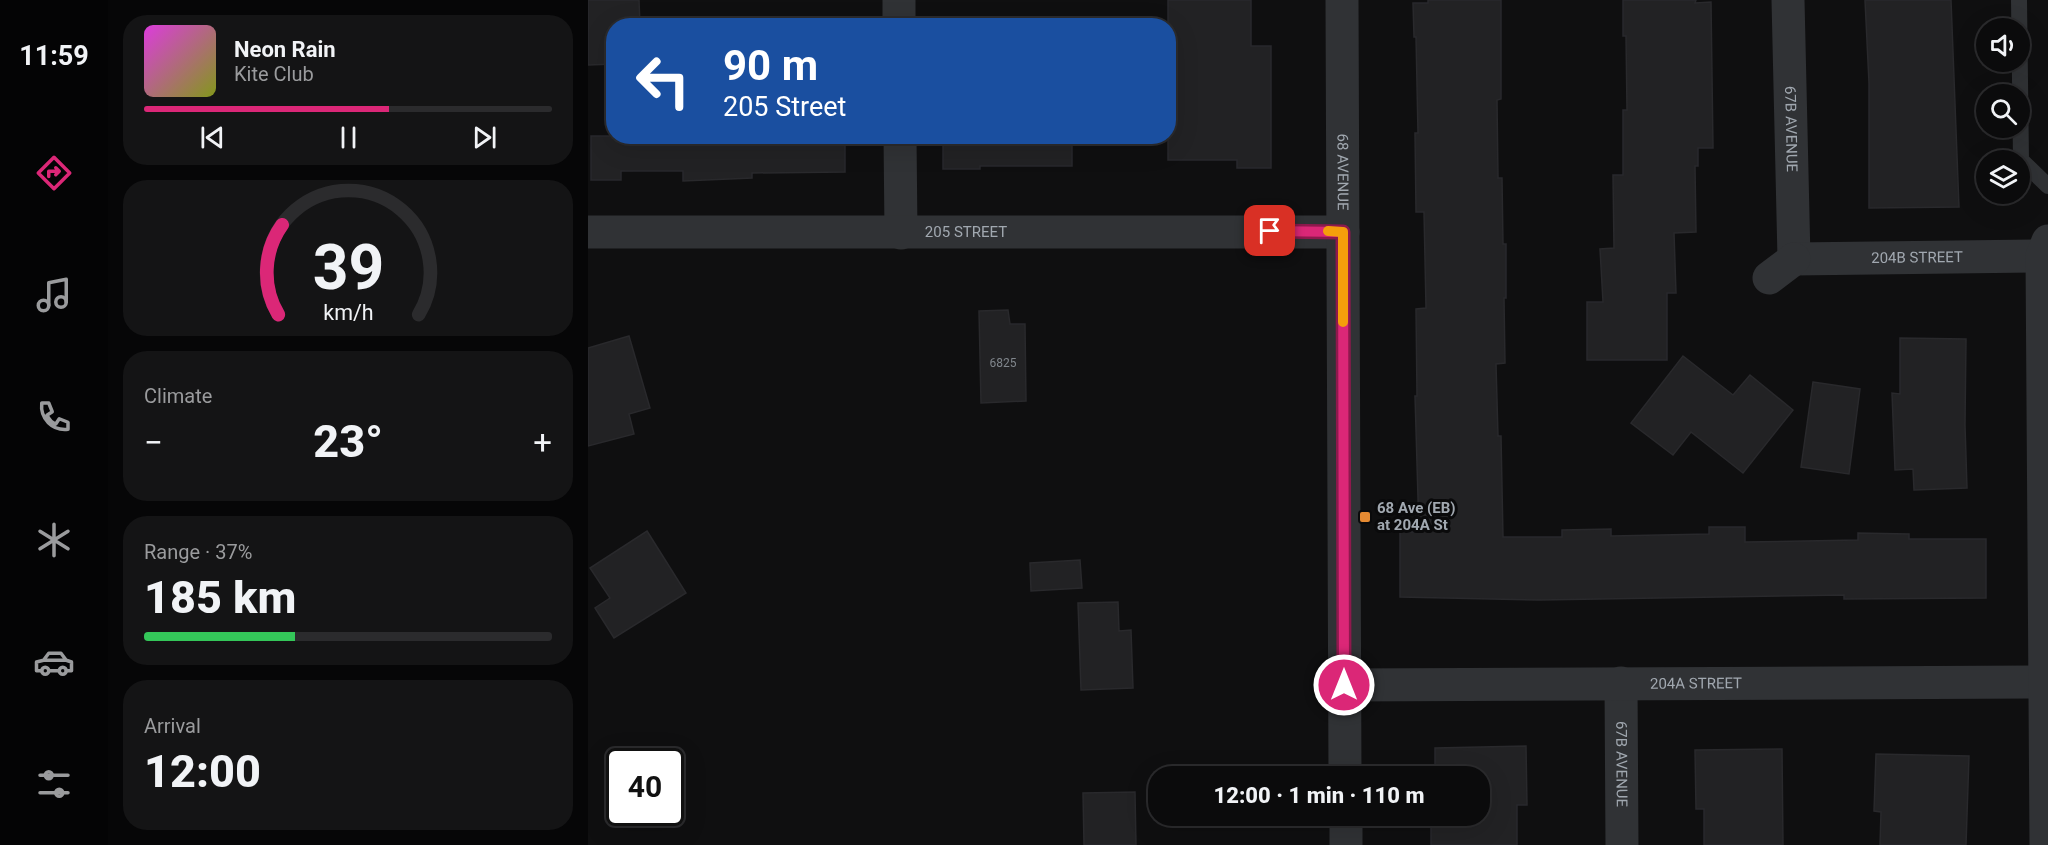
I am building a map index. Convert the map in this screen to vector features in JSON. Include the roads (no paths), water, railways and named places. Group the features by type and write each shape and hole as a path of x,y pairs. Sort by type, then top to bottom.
{"street":[{"path":"899,0 899,18"},
{"name":"68 AVENUE","path":"1341,0 1345,766"},
{"name":"67B AVENUE","path":"1781,268 1788,0"},
{"path":"900,144 901,233"},
{"name":"205 STREET","path":"588,232 1343,232"},
{"path":"2045,248 2046,845"},
{"name":"204B STREET","path":"1781,268 2045,248"},
{"name":"204A STREET","path":"1344,685 2046,682"},
{"name":"67B AVENUE","path":"1621,683 1622,845"},
{"path":"1346,826 1346,845"}],"lane":[{"path":"2019,0 2020,160 2048,186"}],"place":[{"name":"68 Ave (EB) at 204A St","path":"1365,517"}]}
